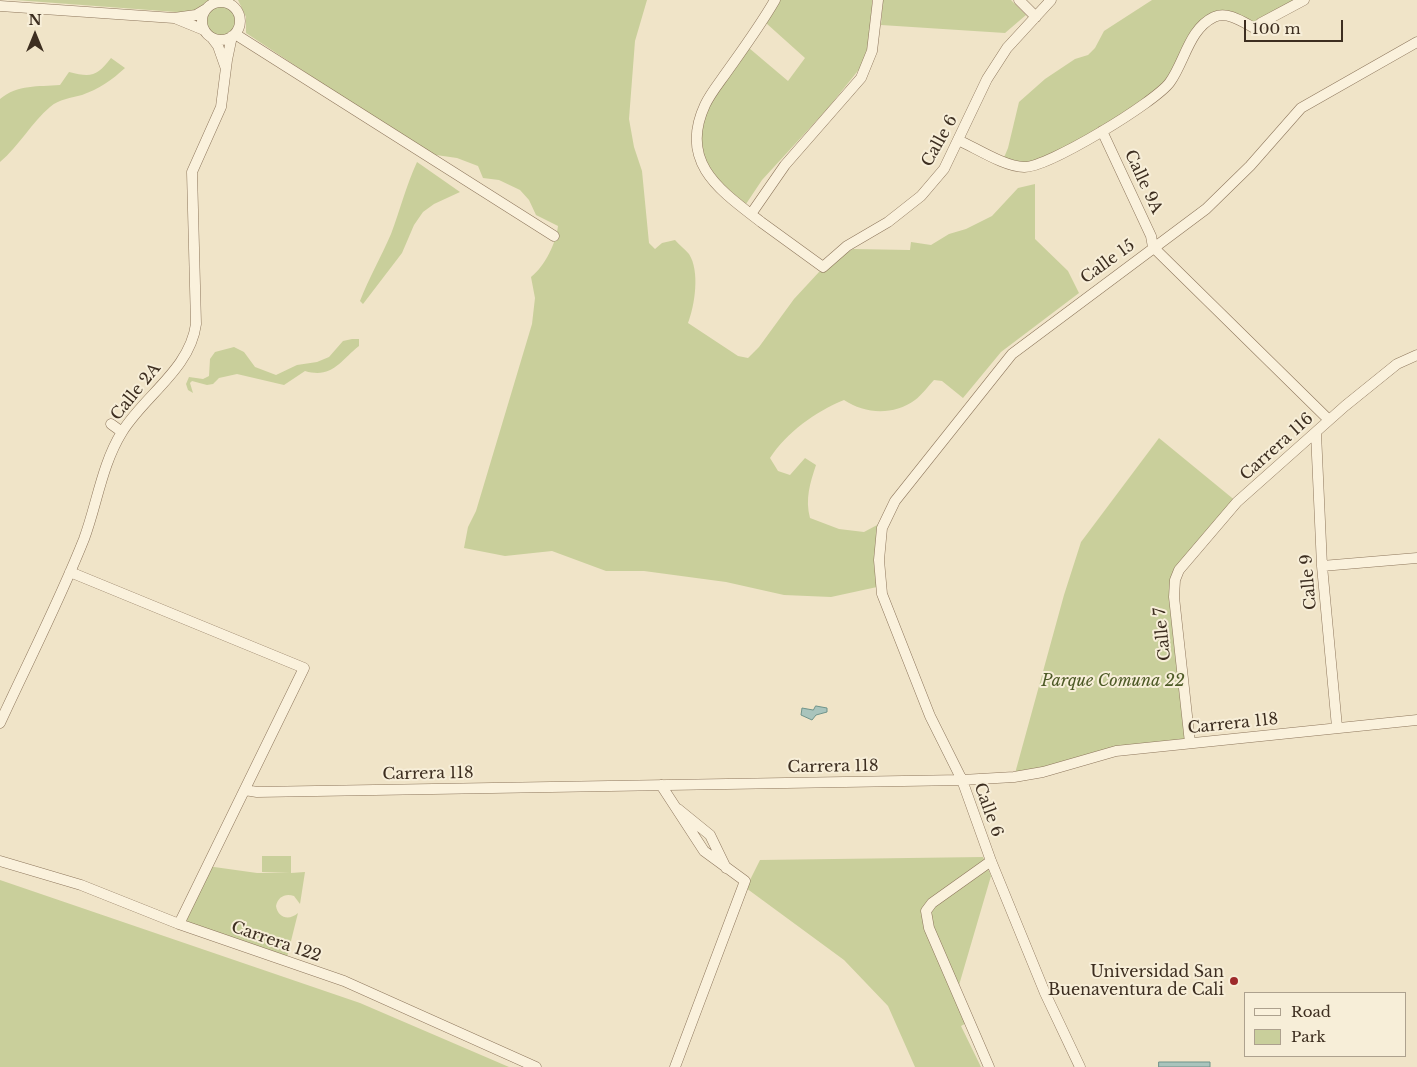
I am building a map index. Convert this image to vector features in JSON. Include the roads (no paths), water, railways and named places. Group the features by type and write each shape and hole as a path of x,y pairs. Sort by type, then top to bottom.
{"street":[{"path":"775,0 763,21 705,103 699,120 697,134 702,164 712,182 728,198 751,214 785,165 861,78 872,51 878,0"},
{"path":"1019,0 1036,17"},
{"name":"Calle 6","path":"751,214 823,267 847,246 888,222 922,196 944,169 987,79 1008,48 1051,0"},
{"path":"958,140 1014,165 1024,167 1037,166 1102,131 1160,92 1170,82 1199,27 1215,16 1232,16 1256,29 1261,23 1304,0"},
{"path":"0,6 174,18 196,15 212,4 222,3 233,4 239,18 235,33 222,40 212,38 204,30 174,18"},
{"path":"204,30 202,19 212,4"},
{"path":"235,33 340,102 554,236"},
{"name":"Calle 2A","path":"0,723 70,572 90,524 112,451 122,432 182,359 195,333 192,172 221,107 226,69 235,33"},
{"name":"Calle 2A","path":"212,38 224,59 226,69"},
{"name":"Calle 15","path":"879,560 882,528 895,501 1012,354 1206,209 1250,166 1301,108 1417,42"},
{"name":"Calle 9A","path":"1102,131 1152,236 1153,248"},
{"path":"1153,248 1329,420"},
{"name":"Carrera 116","path":"1175,580 1180,570 1237,502 1329,420 1397,364 1417,355"},
{"path":"111,424 122,432"},
{"name":"Calle 9","path":"1316,433 1322,566 1337,727"},
{"path":"1322,566 1417,558"},
{"name":"Calle 6","path":"879,560 882,594 892,624 930,716 962,780 991,861 1045,994 1080,1067"},
{"path":"70,572 304,668 179,924"},
{"name":"Calle 7","path":"1175,580 1174,597 1190,743"},
{"name":"Carrera 118","path":"245,790 267,792 962,780 1014,777 1043,772 1116,751 1417,720"},
{"path":"661,784 672,805 704,851 726,869 745,881 675,1067"},
{"name":"Carrera 122","path":"0,861 81,885 179,924 344,981 536,1067"},
{"path":"988,1067 929,928 926,910 932,903 991,861"}],"water":[{"path":"816,706 827,708 827,712 816,715 812,720 801,715 802,708 813,710"},
{"path":"1159,1062 1210,1062 1210,1067 1159,1067"}],"place":[{"name":"Universidad San Buenaventura de Cali","path":"1234,981"}],"park label":[{"name":"Parque Comuna 22","path":"1113,681"}]}
